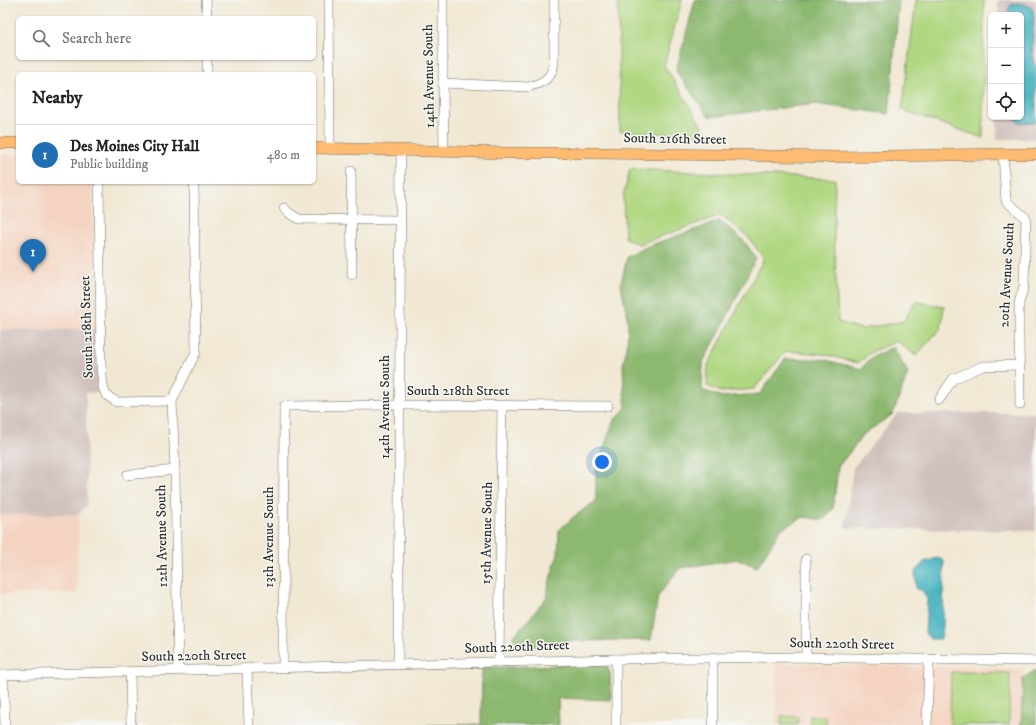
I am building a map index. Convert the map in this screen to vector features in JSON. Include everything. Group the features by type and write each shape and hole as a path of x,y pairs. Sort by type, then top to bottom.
{"main road":[{"path":"0,143 16,143"},
{"name":"South 216th Street","path":"316,148 837,157 1036,154"}],"street":[{"path":"206,0 207,16"},
{"path":"329,0 330,148"},
{"name":"14th Avenue South","path":"443,0 442,83 444,151"},
{"path":"442,83 528,87 539,84 547,79 553,71 554,63 554,0"},
{"path":"207,60 207,72"},
{"name":"14th Avenue South","path":"398,665 401,150"},
{"name":"20th Avenue South","path":"1003,154 1006,201 1026,218 1024,286 1019,304 1020,405"},
{"path":"351,171 352,275"},
{"name":"South 218th Street","path":"99,184 101,365 103,388 106,395 117,402 172,401"},
{"path":"172,401 196,352 194,184"},
{"path":"284,208 294,217 299,219 401,220"},
{"path":"939,400 953,379 983,366 1020,365"},
{"name":"12th Avenue South","path":"172,401 175,470 178,671"},
{"name":"15th Avenue South","path":"499,662 502,405"},
{"name":"South 218th Street","path":"284,406 608,406"},
{"name":"13th Avenue South","path":"282,668 284,406"},
{"path":"127,474 175,470"},
{"path":"806,559 806,658"},
{"path":"713,657 713,725"},
{"name":"South 220th Street","path":"1,675 713,657 1036,661"},
{"path":"616,659 616,725"},
{"path":"927,725 929,659"},
{"path":"248,669 249,725"},
{"path":"130,672 131,725"},
{"path":"1,675 5,725"}],"shaded area":[{"path":"998,0 1036,0 1036,139 997,139 997,120 1024,120 1024,12 998,12"},
{"path":"0,154 16,154 16,184 92,184 96,329 0,330"},
{"path":"1036,274 1036,390 1034,393"},
{"path":"96,329 98,392 86,393 87,505 79,514 0,515 0,330"},
{"path":"898,413 1036,413 1036,531 845,528 853,468"},
{"path":"79,514 77,593 0,594 0,515"},
{"path":"776,664 1023,668 1021,725 776,725"}],"green space":[{"path":"618,0 682,0 664,65 708,136 620,131"},
{"path":"695,0 899,0 889,114 815,104 709,117 676,71"},
{"path":"916,0 984,0 983,138 902,110"},
{"path":"630,169 835,179 834,233 838,322 862,329 904,321 915,301 944,307 941,328 916,356 897,341 873,351 858,363 823,354 786,351 754,389 721,392 707,386 708,365 764,258 747,236 721,215 639,244 625,238 623,197"},
{"path":"720,221 745,242 756,258 703,362 702,390 722,397 760,394 785,359 822,359 861,369 872,357 893,347 908,373 893,414 864,434 838,467 833,509 823,520 803,517 781,529 757,567 738,559 680,568 658,596 651,640 565,641 523,649 512,637 525,624 546,598 558,554 559,530 576,515 596,501 596,469 614,420 626,408 623,365 627,347 628,322 621,284 627,257 648,246"},
{"path":"590,664 606,665 610,673 611,700 558,698 559,725 481,725 482,668"},
{"path":"1036,670 1036,725 1021,725 1023,678"},
{"path":"951,672 1010,673 1009,725 950,725"},
{"path":"781,716 798,717 798,725 781,725"},
{"path":"810,716 826,716 826,725 810,725"}],"water":[{"path":"1017,3 1028,6 1032,9 1034,14 1032,53 1036,67 1036,122 1020,123 1016,120 1024,120 1024,12 1008,12 1012,4"},
{"path":"937,558 944,561 943,628 941,639 930,639 925,633 927,599 922,590 916,589 915,572 924,562"}],"place":[{"name":"Des Moines City Hall","path":"33,272"}]}
